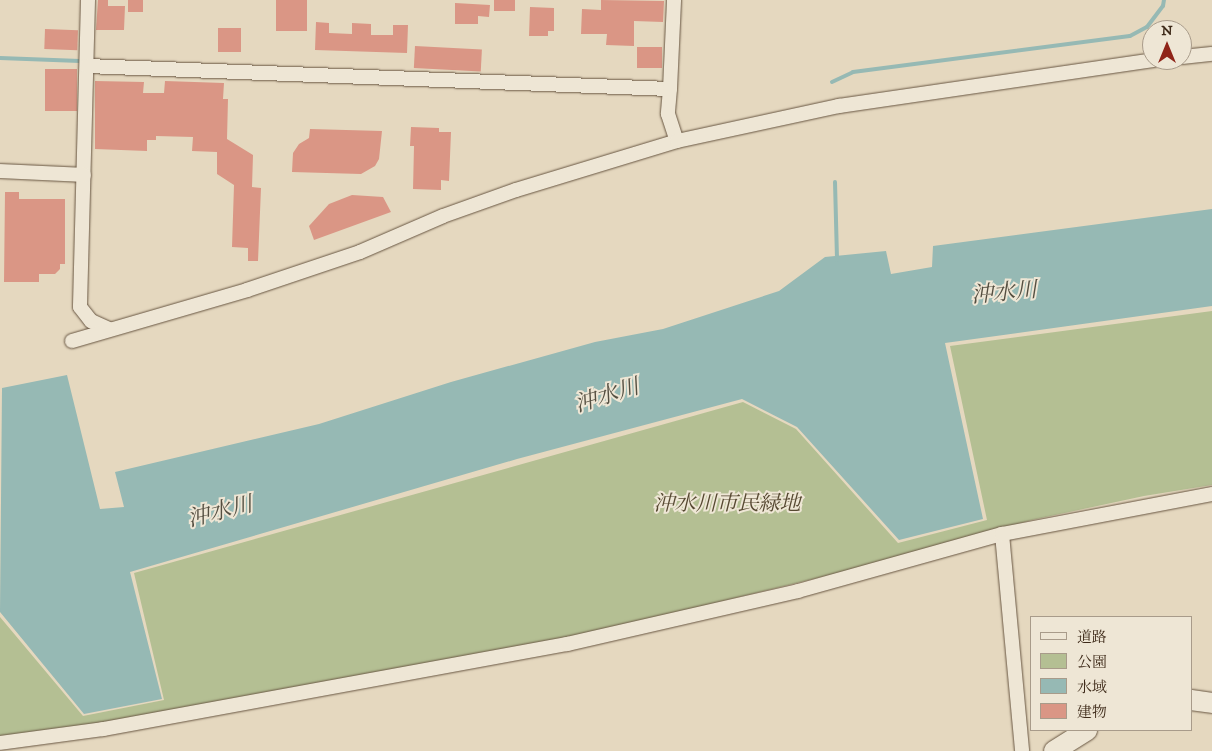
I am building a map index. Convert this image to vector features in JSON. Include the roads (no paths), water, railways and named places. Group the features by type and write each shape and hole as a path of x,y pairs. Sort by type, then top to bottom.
{"street":[{"path":"88,0 80,308 91,321 109,329"},
{"path":"674,0 668,114 677,141"},
{"path":"1192,56 1212,54"},
{"path":"72,341 247,290 360,252 507,194 677,141 839,106 1142,62"},
{"path":"87,66 670,89"},
{"path":"0,171 84,175"},
{"path":"0,743 102,729 567,644 798,591 1002,534 1212,494"},
{"path":"1002,534 1022,751"},
{"path":"1192,700 1212,703"},
{"path":"1054,751 1085,731"}],"water":[{"name":"沖水川","path":"1212,209 1212,306 945,343 983,519 899,540 797,427 742,399 517,459 130,572 162,699 84,714 0,612 2,388 67,375 100,509 124,507 115,472 319,424 451,382 595,342 663,329 779,291 825,257 886,251 891,274 932,267 933,246"}],"waterway":[{"path":"832,82 853,72 1130,36 1147,27 1163,6 1164,0"},
{"path":"0,58 80,61"},
{"path":"835,182 837,260"}],"park label":[{"name":"沖水川市民緑地","path":"727,504"}]}
